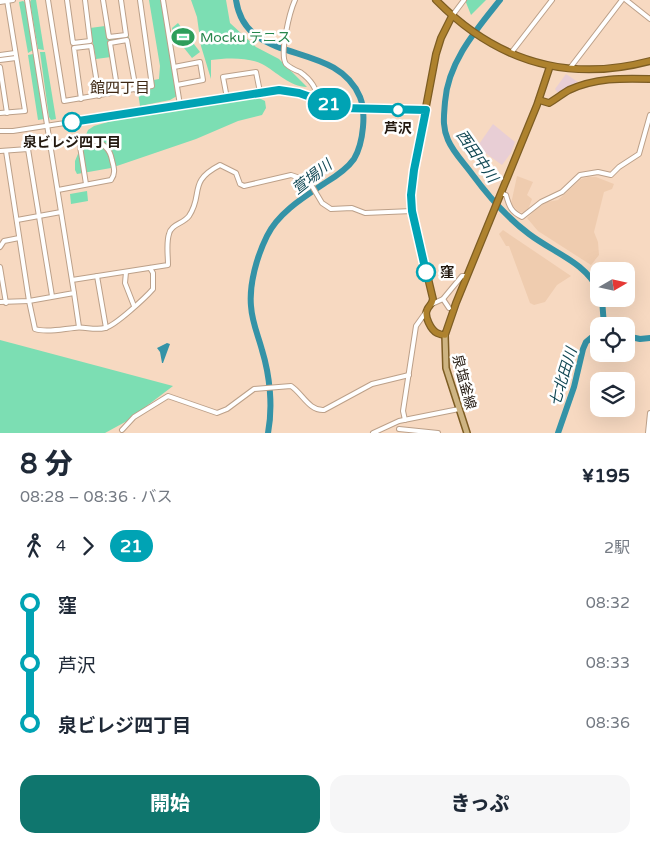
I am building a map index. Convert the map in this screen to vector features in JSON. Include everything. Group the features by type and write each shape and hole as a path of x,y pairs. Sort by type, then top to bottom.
{"highway":[{"path":"436,0 452,16 481,38 511,53 550,66 588,69 615,68 650,61"},
{"path":"452,16 441,38 436,54 412,184 412,211 434,299 426,311 433,330 438,334 445,335 539,100 550,66"},
{"path":"539,100 547,103 551,102 567,91 588,82 650,79"}],"main road":[{"name":"泉塩釜線","path":"445,335 446,368 468,433"}],"street":[{"path":"0,113 25,111 7,0"},
{"path":"0,2 13,0"},
{"path":"27,0 79,327"},
{"path":"48,0 64,102 152,86 140,0"},
{"path":"67,0 73,43 90,41 85,0"},
{"path":"103,0 109,37 126,35 121,0"},
{"path":"163,0 180,105"},
{"path":"295,0 290,11 284,59 288,66 308,78 317,93 318,100"},
{"path":"452,16 464,0"},
{"path":"511,53 552,0"},
{"path":"570,68 624,0 650,19"},
{"path":"118,93 110,43 128,40 136,90"},
{"path":"81,99 74,48 91,46 99,96"},
{"path":"0,54 15,53"},
{"path":"0,60 16,58"},
{"path":"174,66 200,62 202,80 177,84"},
{"path":"0,67 7,113"},
{"path":"226,98 223,77 256,72 260,92"},
{"path":"0,132 260,92 285,90 336,106 354,109 426,110"},
{"path":"501,193 506,195 511,209 522,217 541,202 562,192 580,175 598,172 611,175 619,167 639,154 650,115"},
{"path":"79,140 86,184"},
{"path":"50,144 94,140 106,147 111,153 114,172 111,180 58,190"},
{"path":"0,151 28,149 52,296"},
{"path":"6,151 29,300 34,326 37,330 79,327 91,330 106,328 114,324 153,288 153,273 150,268"},
{"path":"72,280 168,265 169,231 173,226 190,215 200,180 218,166 236,173 240,184 244,186 291,176 309,181 322,203 331,209 352,208 365,213 412,211"},
{"path":"17,220 61,212"},
{"path":"0,248 4,241 19,238"},
{"path":"0,267 6,303"},
{"path":"126,272 125,282 134,306"},
{"path":"97,276 106,328"},
{"path":"432,304 443,299 462,276 467,276"},
{"path":"0,302 6,303 74,293"},
{"path":"443,299 449,308"},
{"path":"405,420 403,411 416,326 426,311"},
{"path":"122,430 134,417 168,396 217,413 227,409 259,388 291,386 311,406 324,410 372,384 409,375"},
{"path":"372,433 399,421 459,409"},
{"path":"648,433 650,413"},
{"path":"399,421 399,431 438,433"}],"shaded area":[{"path":"566,74 578,82 558,93 555,89"},
{"path":"493,124 515,142 511,153 502,165 477,147"},
{"path":"517,176 533,182 527,195 532,199 525,213 519,212 511,204"},
{"path":"596,177 614,184 612,189 604,192 594,232 598,242 599,255 593,262 590,262 590,264 538,231 527,218 547,202 558,200 581,179"},
{"path":"503,230 571,276 557,285 545,302 534,305 530,303 509,246 506,246 499,234"}],"green space":[{"path":"31,0 36,0 44,50 38,49"},
{"path":"149,0 162,0 177,96 170,100 140,106 138,92 154,87 154,80 159,79 160,66"},
{"path":"191,0 226,0 230,23 256,47 279,59 307,87 295,85 262,64 244,59 211,60 211,79 201,46 197,17"},
{"path":"465,0 486,0 471,15"},
{"path":"23,1 26,3 33,50 28,53 19,2"},
{"name":"Mocku テニス","path":"178,23 200,52 192,58 173,34 172,28"},
{"path":"105,26 108,39 128,35 129,38 108,42 111,57 96,59 90,28"},
{"path":"40,52 45,52 56,119 51,120 49,117"},
{"path":"28,55 35,55 44,119 38,120"},
{"path":"259,98 265,101 266,108 262,115 238,121 196,139 111,168 77,174 75,170 75,161 88,130 94,126 122,118"},
{"path":"87,191 88,201 71,204 70,194"},
{"path":"0,340 173,386 127,421 105,433 0,433"}],"water":[{"path":"167,343 170,344 162,363 160,352 157,348"}],"waterway":[{"name":"萱場川","path":"236,0 243,21 256,36 273,45 312,58 331,67 348,79 360,97 363,112 361,139 354,159 341,172 300,200 278,220 267,236 257,261 251,289 251,306 269,381 270,413 268,433"},
{"name":"西田中川","path":"500,0 473,35 451,73 445,102 444,121 446,135 459,157 505,214 529,234 577,265 590,278"},
{"name":"西田中川","path":"603,308 603,317"},
{"name":"七北田川","path":"635,338 650,338"},
{"name":"七北田川","path":"558,433 574,387 583,349 590,339"}],"bus line":[{"name":"21","path":"72,122 279,90 299,93 342,108 426,110 411,195 412,211 426,272"}],"place":[{"name":"Mocku テニス","path":"183,37"},
{"name":"芦沢","path":"398,110"},
{"name":"泉ビレジ四丁目","path":"72,122"},
{"name":"窪","path":"426,272"}],"district":[{"name":"館四丁目","path":"120,88"}]}
